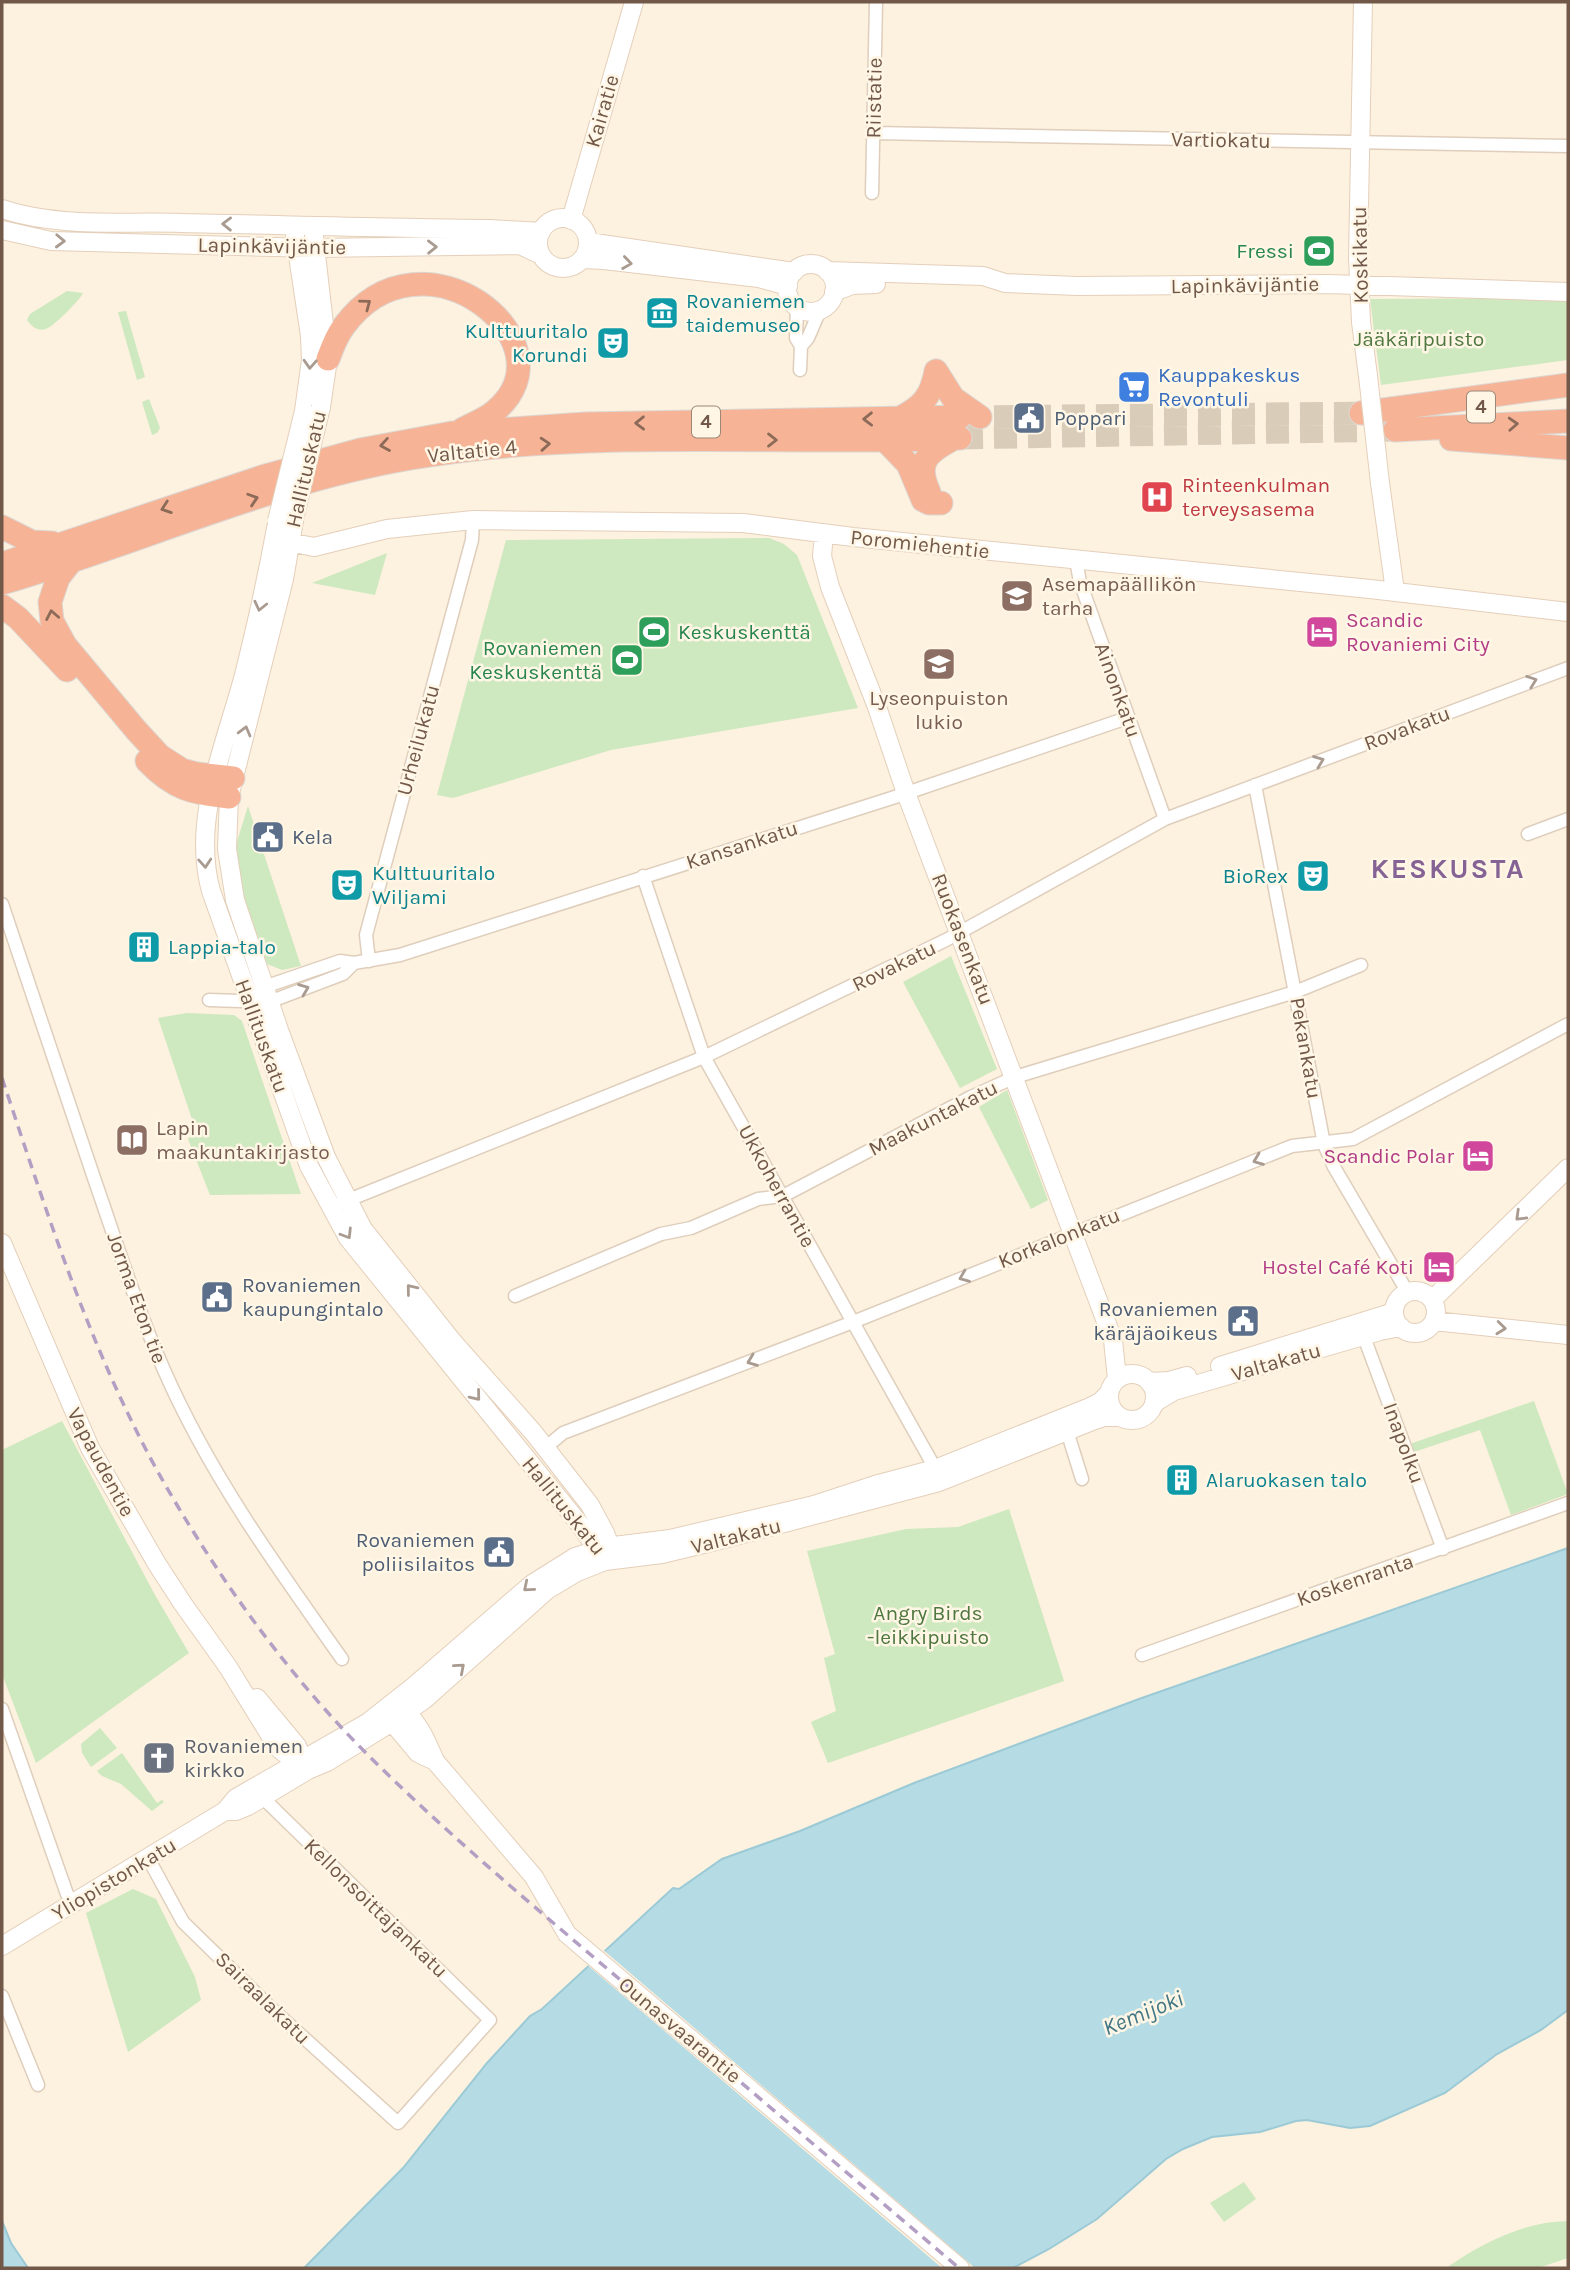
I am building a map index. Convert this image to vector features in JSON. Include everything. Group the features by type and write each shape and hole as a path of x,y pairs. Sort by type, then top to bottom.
{"highway":[{"path":"328,359 341,328 349,319 360,307 392,289 435,284 454,288 481,302 494,313 513,342 517,373 513,387 501,405 486,417 452,433"},
{"path":"884,440 908,464 923,500 942,503 930,494 924,479 923,465 930,453 964,428 953,398 936,372 933,387 922,403 917,409 900,418"},
{"path":"1362,413 1568,385"},
{"name":"4","path":"1395,426 1568,400"},
{"name":"Valtatie 4","path":"2,583 67,551 265,476 360,450 452,433 585,424 900,418 964,428"},
{"name":"4","path":"1395,426 1568,421"},
{"path":"1395,426 1568,448"},
{"name":"Valtatie 4","path":"2,564 67,551 321,477 453,452 547,443 884,440 964,428"},
{"path":"2,527 32,542 67,551 51,594 49,610 57,633 160,756 182,770 222,787"},
{"path":"2,606 18,618 54,655 155,768 176,786 193,793 222,787"}],"street":[{"name":"Kairatie","path":"571,220 634,2"},
{"name":"Riistatie","path":"872,193 876,2"},
{"name":"Koskikatu","path":"1363,2 1358,257 1368,376 1395,591"},
{"name":"Vartiokatu","path":"874,133 1568,146"},
{"name":"Lapinkävijäntie","path":"2,209 65,222 541,232"},
{"path":"582,259 588,242 583,228 571,220 554,220 541,232 538,244 541,255 549,264 559,268 568,267 582,259 604,260 759,278 791,279"},
{"name":"Hallituskatu","path":"280,534 295,515 312,409 310,336 295,225"},
{"name":"Hallituskatu","path":"314,226 314,248 328,359 312,409 243,676 222,787 231,883 267,995 326,1157 363,1229 590,1506 606,1532 604,1552"},
{"name":"Lapinkävijäntie","path":"2,230 51,241 296,248 520,245 541,255"},
{"path":"588,242 791,279"},
{"path":"812,265 827,271 833,281 834,292 829,303 820,310 808,312 797,307 789,297 791,279 802,267 812,265"},
{"name":"Lapinkävijäntie","path":"827,271 983,276 1005,283"},
{"name":"Lapinkävijäntie","path":"834,292 852,285 984,287 1005,283 1118,287 1360,285 1568,292"},
{"path":"797,307 796,338 801,346 800,370"},
{"path":"801,346 808,338 820,310"},
{"name":"Poromiehentie","path":"280,534 314,547 387,529 473,520 743,523 1076,560 1395,591 1568,612"},
{"name":"Urheilukatu","path":"369,961 366,935 472,540 473,520"},
{"name":"Ruokasenkatu","path":"824,533 822,556 830,587 1114,1343 1125,1355 1127,1382"},
{"name":"Ainonkatu","path":"1076,560 1080,582 1165,819"},
{"name":"Rovakatu","path":"331,1208 704,1057 960,933 1165,819 1568,668"},
{"name":"Kansankatu","path":"209,1000 238,1002 343,974 354,963 400,955 906,793 1127,718"},
{"name":"Pekankatu","path":"1255,785 1324,1144 1408,1293"},
{"name":"Hallituskatu","path":"222,787 206,812 206,874 248,1000 309,1166 358,1251 604,1552"},
{"path":"1528,834 1568,819"},
{"name":"Ukkoherrantie","path":"643,876 704,1057 937,1475"},
{"name":"Jorma Eton tie","path":"2,904 131,1287 164,1371 213,1468 235,1505 342,1659"},
{"name":"Maakuntakatu","path":"515,1296 661,1234 691,1228 758,1199 783,1196 971,1097 1015,1077 1295,992 1361,965"},
{"name":"Korkalonkatu","path":"545,1448 563,1433 853,1322 1292,1146 1353,1139 1568,1024"},
{"path":"1433,1300 1568,1168"},
{"name":"Vapaudentie","path":"2,1243 90,1448 157,1564 228,1667 278,1748 302,1764"},
{"path":"1422,1292 1433,1300 1436,1310 1434,1321 1426,1331 1407,1331 1398,1320 1398,1300 1408,1293 1422,1292"},
{"name":"Valtakatu","path":"1154,1403 1174,1391 1364,1337 1398,1320"},
{"name":"Valtakatu","path":"937,1475 1090,1407 1127,1382 1180,1378 1398,1320"},
{"path":"1434,1321 1568,1335"},
{"path":"440,1325 433,1343 453,1342"},
{"name":"Inapolku","path":"1364,1337 1443,1549"},
{"path":"1127,1382 1154,1392 1154,1403 1147,1415 1137,1420 1119,1417 1109,1401 1127,1382"},
{"name":"Valtakatu","path":"397,1713 425,1699 547,1590 604,1552 814,1505 875,1485 937,1475 1104,1417 1119,1417"},
{"path":"1067,1431 1082,1479"},
{"path":"538,1474 545,1448"},
{"name":"Koskenranta","path":"1142,1655 1568,1503"},
{"path":"2,1709 67,1894 74,1904"},
{"name":"Ounasvaarantie","path":"397,1713 426,1740 435,1761 534,1877 567,1934 960,2268"},
{"name":"Yliopistonkatu","path":"2,1946 225,1811 236,1798 302,1764 327,1762 397,1713"},
{"name":"Yliopistonkatu","path":"225,1811 236,1811 262,1797 302,1764"},
{"name":"Kellonsoittajankatu","path":"262,1797 490,2020 398,2123"},
{"name":"Sairaalakatu","path":"148,1858 183,1922 271,2008 398,2123"},
{"path":"2,1996 38,2085"}],"green space":[{"path":"67,291 83,293 55,323 40,330 27,320 30,314"},
{"name":"Jääkäripuisto","path":"1568,298 1568,360 1381,385 1370,299"},
{"path":"126,311 145,377 137,380 118,312"},
{"path":"149,399 160,428 152,435 142,402"},
{"name":"Keskuskenttä","path":"769,538 784,544 797,555 858,708 611,750 453,798 437,795 506,540"},
{"path":"387,553 375,595 312,583"},
{"path":"248,806 301,966 282,970 267,964 238,882 235,848"},
{"path":"951,956 997,1069 960,1088 903,982"},
{"path":"187,1013 234,1015 242,1021 301,1194 210,1195 188,1139 196,1131 158,1018"},
{"path":"1007,1090 1048,1200 1031,1209 979,1107"},
{"path":"1534,1401 1568,1494 1511,1515 1480,1430 1408,1454 1404,1446"},
{"path":"62,1421 189,1653 36,1763 2,1674 2,1450"},
{"name":"Angry Birds -leikkipuisto","path":"1009,1509 1064,1681 828,1763 811,1722 836,1711 824,1658 835,1654 807,1551 906,1529 958,1527"},
{"path":"100,1728 117,1748 91,1767 82,1753 81,1744"},
{"path":"122,1753 157,1803 162,1800 164,1802 152,1811 121,1784 97,1771"},
{"path":"133,1889 156,1899 195,1977 201,2000 128,2052 86,1913"},
{"path":"1244,2182 1256,2199 1224,2222 1210,2203"},
{"path":"1568,2221 1568,2258 1538,2268 1446,2268 1474,2250 1519,2230"}],"water":[{"name":"Kemijoki","path":"1568,1548 1568,2010 1541,2030 1497,2054 1445,2093 1370,2126 1350,2128 1307,2120 1260,2132 1212,2137 1166,2159 1097,2219 1013,2268 304,2268 403,2168 487,2063 530,2016 542,2009 673,1888 679,1889 722,1859 800,1831 914,1783 1139,1699"},
{"path":"2,2221 11,2243 28,2268 2,2268"}],"pier":[{"path":"601,1948 975,2268 942,2268 585,1963"}],"tunnel":[{"path":"960,417 1381,413"},
{"path":"960,438 1395,430"}],"railway":[{"path":"2,1078 78,1297 123,1403 177,1505 264,1636 340,1726 461,1843 959,2268"}],"place":[{"name":"Fressi","path":"1319,251"},
{"name":"Rovaniemen taidemuseo","path":"662,313"},
{"name":"Kulttuuritalo Korundi","path":"613,343"},
{"name":"Kauppakeskus Revontuli","path":"1134,387"},
{"name":"Poppari","path":"1029,418"},
{"name":"Rinteenkulman terveysasema","path":"1157,497"},
{"name":"Asemapäällikön tarha","path":"1017,596"},
{"name":"Keskuskenttä","path":"654,632"},
{"name":"Scandic Rovaniemi City","path":"1322,632"},
{"name":"Rovaniemen Keskuskenttä","path":"627,660"},
{"name":"Lyseonpuiston lukio","path":"939,664"},
{"name":"Kela","path":"268,837"},
{"name":"BioRex","path":"1313,876"},
{"name":"Kulttuuritalo Wiljami","path":"347,885"},
{"name":"Lappia-talo","path":"144,947"},
{"name":"Lapin maakuntakirjasto","path":"132,1140"},
{"name":"Scandic Polar","path":"1478,1156"},
{"name":"Hostel Café Koti","path":"1439,1267"},
{"name":"Rovaniemen kaupungintalo","path":"217,1297"},
{"name":"Rovaniemen käräjäoikeus","path":"1243,1321"},
{"name":"Alaruokasen talo","path":"1182,1480"},
{"name":"Rovaniemen poliisilaitos","path":"499,1552"},
{"name":"Rovaniemen kirkko","path":"159,1758"}],"district":[{"name":"KESKUSTA","path":"1448,868"}]}
